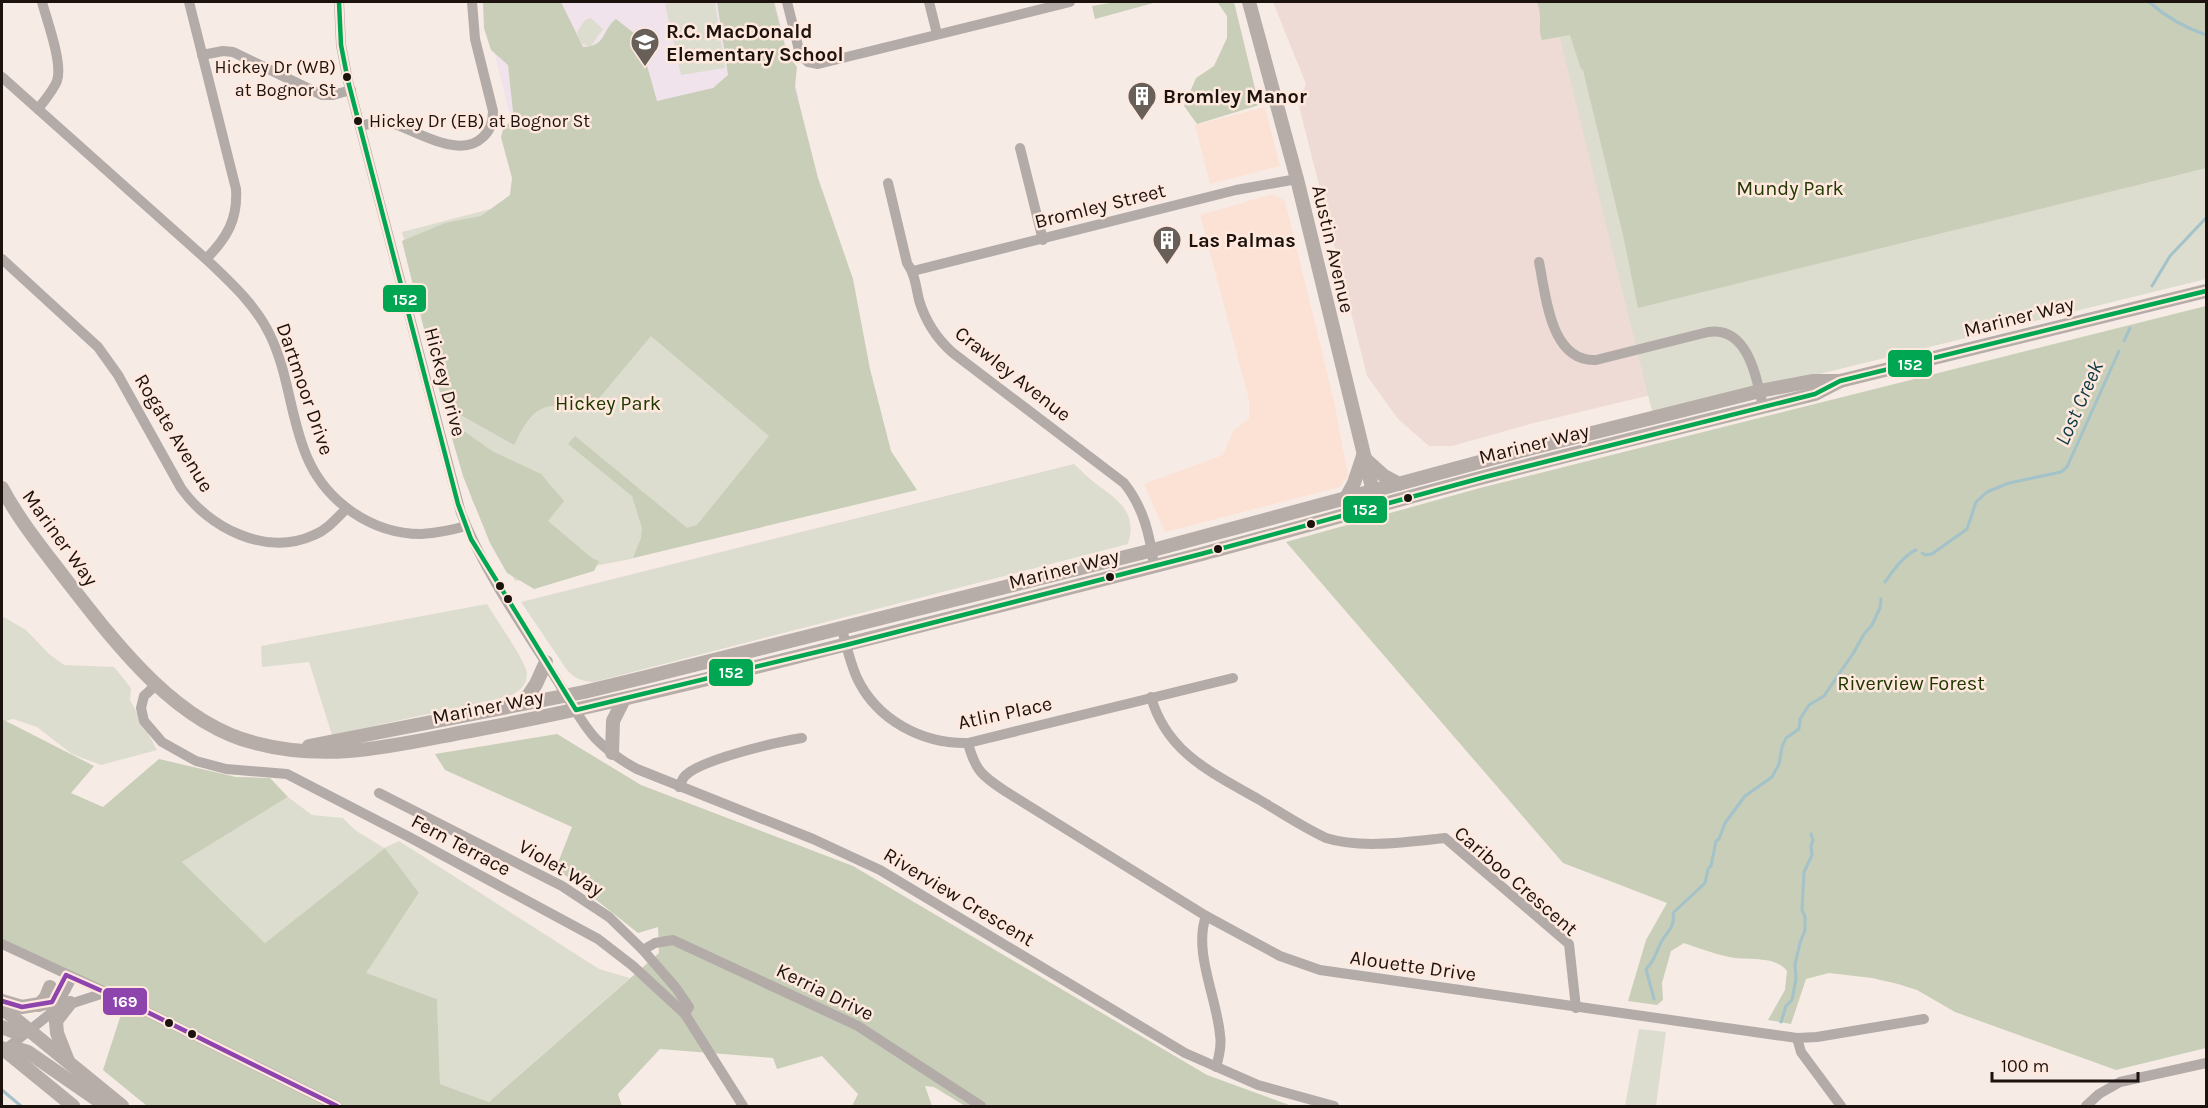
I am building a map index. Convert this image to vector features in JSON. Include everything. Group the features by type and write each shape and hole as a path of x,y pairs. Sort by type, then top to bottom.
{"main road":[{"name":"Austin Avenue","path":"1249,2 1297,179 1376,507"},
{"name":"Mariner Way","path":"2,488 38,544 95,618 157,684 182,705 214,728 255,743 326,752 353,752 576,710 846,645 1154,566 1485,477 1815,394 1840,381 2206,291"},
{"name":"Mariner Way","path":"289,748 320,744 646,677 1153,550 1532,448 1760,391 1812,381 1840,381"},
{"path":"1346,498 1363,456 1384,476 1399,484"},
{"path":"524,702 536,684 546,662"},
{"path":"612,753 613,721 624,699"},
{"path":"50,987 46,997 68,1063"},
{"path":"2,1001 20,1007 51,1009 70,1003"},
{"path":"2,1008 34,1026 68,1063 122,1107"},
{"path":"2,1027 12,1031 34,1026"},
{"path":"2,1050 20,1049 28,1052 105,1107"},
{"path":"2,1050 73,1107"}],"street":[{"path":"38,110 54,87 58,75 57,59 42,2"},
{"path":"189,2 234,179 237,200 232,226 207,259"},
{"name":"Hickey Drive","path":"339,2 341,45 351,90 455,495 466,526 486,565 576,710"},
{"path":"360,126 390,122 457,147 475,143 488,132 493,111 475,39 472,2"},
{"path":"787,2 799,50 807,62 822,63 1040,5 1070,2"},
{"path":"929,2 937,34"},
{"path":"202,55 223,51 233,52 322,95 333,95 351,90"},
{"name":"Dartmoor Drive","path":"2,77 207,259 240,293 265,325 280,362 307,458 321,481 346,509 366,520 397,531 419,534 466,526"},
{"path":"1020,148 1043,240"},
{"name":"Bromley Street","path":"913,271 1236,190 1297,179"},
{"name":"Crawley Avenue","path":"888,183 908,263 913,271 924,313 945,346 1119,479 1131,492 1140,509 1153,550 1154,566"},
{"name":"Rogate Avenue","path":"2,259 98,347 118,375 181,488 210,518 249,538 286,543 315,535 329,526 346,509"},
{"path":"1539,262 1556,333 1564,346 1576,356 1596,360 1708,332 1722,332 1735,338 1742,346 1760,391 1763,407"},
{"name":"Atlin Place","path":"842,629 857,679 871,700 887,717 910,731 951,743 968,743 1233,678"},
{"name":"Fern Terrace","path":"157,684 144,696 141,708 144,721 162,742 196,761 226,769 287,774 598,939 633,966 685,1014 743,1107"},
{"name":"Cariboo Crescent","path":"1151,697 1155,712 1166,733 1193,760 1326,838 1346,843 1445,838 1569,944 1576,1008"},
{"name":"Riverview Crescent","path":"576,710 591,732 612,753 637,769 813,839 880,870 1160,1039 1216,1067 1278,1092 1334,1107"},
{"path":"679,787 684,775 707,764 773,743 802,738"},
{"name":"Alouette Drive","path":"968,743 973,764 983,776 993,783 1206,916 1270,951 1320,970 1797,1038 1817,1037 1924,1019"},
{"name":"Violet Way","path":"379,793 562,886 609,917 644,950 676,988 689,1007 685,1014"},
{"path":"1206,916 1202,931 1203,950 1220,1034 1216,1067"},
{"name":"Kerria Drive","path":"644,950 655,943 673,940 858,1026 981,1107"},
{"path":"2,944 337,1107"},
{"path":"43,964 50,987"},
{"path":"2,1050 34,1026 51,1009 69,977"},
{"path":"70,1003 104,993"},
{"path":"1797,1038 1801,1053 1841,1107"},
{"path":"2086,1107 2098,1094 2120,1082 2206,1063"}],"shaded area":[{"name":"R.C. MacDonald Elementary School","path":"486,2 775,2 799,98 523,167 488,28"},
{"path":"1273,2 1537,2 1542,13 1539,23 1568,34 1659,393 1534,423 1452,446 1429,446 1398,419 1367,376 1298,102 1306,84"},
{"path":"1265,107 1280,166 1210,184 1195,125"},
{"path":"1273,194 1285,201 1334,401 1348,476 1340,487 1165,532 1144,484 1223,455 1233,431 1249,419 1249,400 1200,215"}],"green space":[{"path":"483,2 561,2 583,47 600,41 616,19 639,37 657,101 713,88 728,75 717,2 774,2 787,54 797,67 795,87 818,178 853,279 870,369 891,451 917,490 633,558 641,538 642,528 632,496 568,444 575,436 687,528 697,525 769,436 651,336 590,409 581,411 556,406 540,410 533,414 514,445 443,405 402,241 445,223 481,216 510,195 512,178 501,137 504,126 514,121 508,65 491,50 484,28"},
{"path":"715,2 725,68 681,75 665,4"},
{"path":"1116,2 1157,2 1095,19 1092,6"},
{"path":"1211,2 1234,2 1259,105 1197,124 1184,106 1196,78 1214,66 1227,38 1227,16 1218,3"},
{"name":"Mundy Park","path":"1537,2 2206,2 2206,168 1638,308 1623,235 1583,70 1570,35 1542,40"},
{"name":"Mundy Park","path":"1551,2 2206,2 2206,279 1653,415"},
{"path":"591,18 603,29 590,47 581,43 577,32 585,20"},
{"name":"Hickey Park","path":"595,182 840,507 626,560 515,581 472,500 402,232"},
{"name":"Riverview Forest","path":"2206,306 2206,1048 2116,1070 1955,1012 1917,990 1872,978 1829,973 1806,979 1791,1024 1768,1020 1785,990 1787,971 1782,966 1768,961 1723,956 1684,943 1671,951 1662,983 1663,1000 1657,1005 1628,1001 1646,940 1667,903 1563,863 1286,542 1480,488"},
{"path":"454,424 492,451 541,474 564,501 548,521 592,558 599,561 594,571 534,589 507,573 490,543 463,476 450,431 450,425"},
{"path":"1074,464 1120,503 1125,510 1130,525 1128,544 594,682 579,679 567,670 521,602"},
{"path":"487,604 516,650 527,674 527,679 520,689 506,697 332,735 309,662 262,667 261,646"},
{"path":"2,616 26,630 49,654 64,665 114,667 131,688 130,700 157,750 101,765 72,754 37,727 13,719 2,722"},
{"path":"2,719 94,766 71,793 103,807 159,759 236,777 270,778 288,797 182,862 265,943 385,848 419,893 366,973 437,999 440,1084 489,1102 659,953 658,927 638,933 556,868 572,827 445,770 435,754 557,734 641,785 853,866 1207,1075 1292,1106 965,1106 934,1087 925,1086 932,1106 852,1106 858,1094 822,1056 777,1069 773,1058 660,1049 618,1094 622,1106 147,1106 103,1070 126,999 2,939"},
{"path":"288,797 312,815 343,818 355,830 384,848 399,841 599,969 630,978 489,1102 440,1084 437,999 365,973 419,894 385,848 265,943 182,862"},
{"path":"1639,1029 1666,1032 1656,1106 1625,1106"}],"waterway":[{"path":"2149,2 2176,21 2206,35"},
{"name":"Lost Creek","path":"2152,286 2170,256 2206,218"},
{"name":"Lost Creek","path":"2124,341 2130,328"},
{"name":"Lost Creek","path":"1922,553 1932,554 1967,529 1976,502 1987,492 2009,483 2061,472 2067,467 2119,351"},
{"name":"Lost Creek","path":"1885,582 1903,559 1916,550"},
{"name":"Lost Creek","path":"1654,999 1646,969 1671,928 1673,913 1705,883 1716,841 1725,823 1745,796 1772,777 1779,764 1786,738 1799,729 1800,719 1809,705 1824,696 1872,625 1880,608 1881,599"},
{"path":"1781,1022 1786,1006 1792,1000 1796,979 1795,964 1805,930 1805,917 1802,910 1804,872 1812,855 1811,834"},
{"path":"2,1090 21,1106"}],"transit line":[{"name":"152","path":"339,2 341,45 348,81 458,504 471,539 576,710 846,645 1201,554 1485,477 1815,394 1840,381 2206,291"},
{"name":"169","path":"2,1001 22,1007 52,1002 66,975 129,1003 337,1106"}],"place":[{"name":"R.C. MacDonald Elementary School","path":"645,68"},
{"name":"Hickey Dr (WB) at Bognor St","path":"347,77"},
{"name":"Hickey Dr (EB) at Bognor St","path":"358,121"},
{"name":"Bromley Manor","path":"1142,122"},
{"name":"Las Palmas","path":"1167,266"}]}
